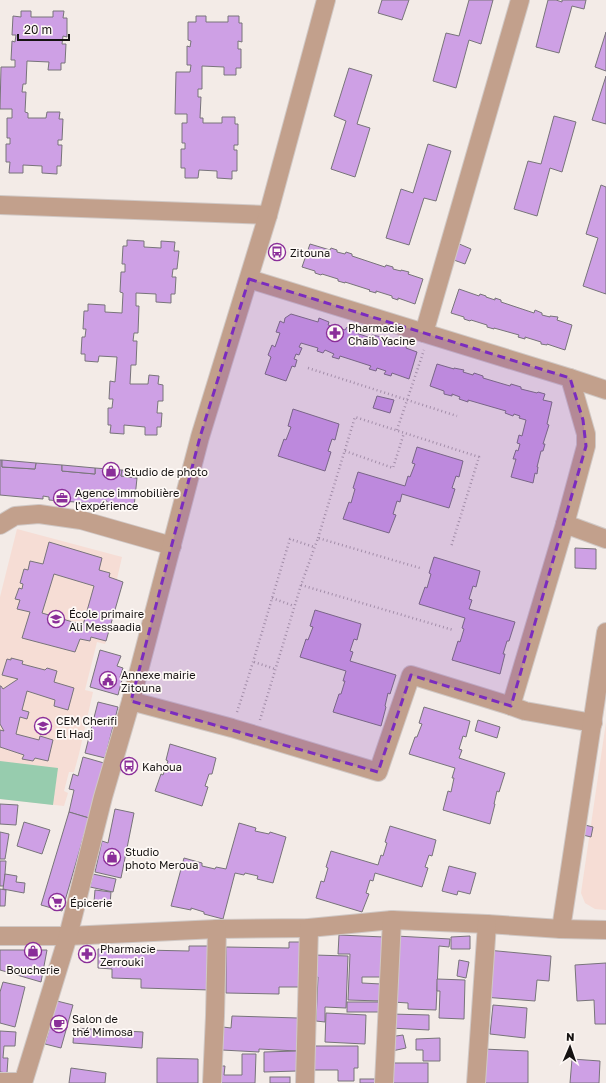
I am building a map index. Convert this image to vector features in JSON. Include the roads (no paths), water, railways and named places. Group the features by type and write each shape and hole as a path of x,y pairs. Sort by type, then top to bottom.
{"street":[{"path":"0,1082 23,1082 68,936 103,797 131,701 200,437 268,215 326,0"},
{"path":"427,333 520,0"},
{"path":"0,205 268,215"},
{"path":"249,279 427,333 606,390"},
{"path":"512,706 586,446 585,427 570,378"},
{"path":"0,525 15,516 39,514 81,520 172,546"},
{"path":"565,524 606,539"},
{"path":"561,929 606,632"},
{"path":"131,701 232,728 378,772 411,675 525,711 593,723"},
{"path":"0,936 68,936 217,929 309,928 392,920 606,930"},
{"path":"384,1083 392,920"},
{"path":"476,1083 487,924"},
{"path":"305,1083 309,928"},
{"path":"212,1083 217,929"}],"place":[{"name":"Zitouna","path":"277,252"},
{"name":"Pharmacie Chaib Yacine","path":"335,333"},
{"name":"Studio de photo","path":"111,471"},
{"name":"Agence immobilière l'expérience","path":"62,498"},
{"name":"École primaire Ali Messaadia","path":"56,619"},
{"name":"Annexe mairie Zitouna","path":"108,680"},
{"name":"CEM Cherifi El Hadj","path":"43,726"},
{"name":"Kahoua","path":"129,766"},
{"name":"Studio photo Meroua","path":"112,857"},
{"name":"Épicerie","path":"57,902"},
{"name":"Boucherie","path":"33,951"},
{"name":"Pharmacie Zerrouki","path":"87,954"},
{"name":"Salon de thé Mimosa","path":"59,1024"}]}
